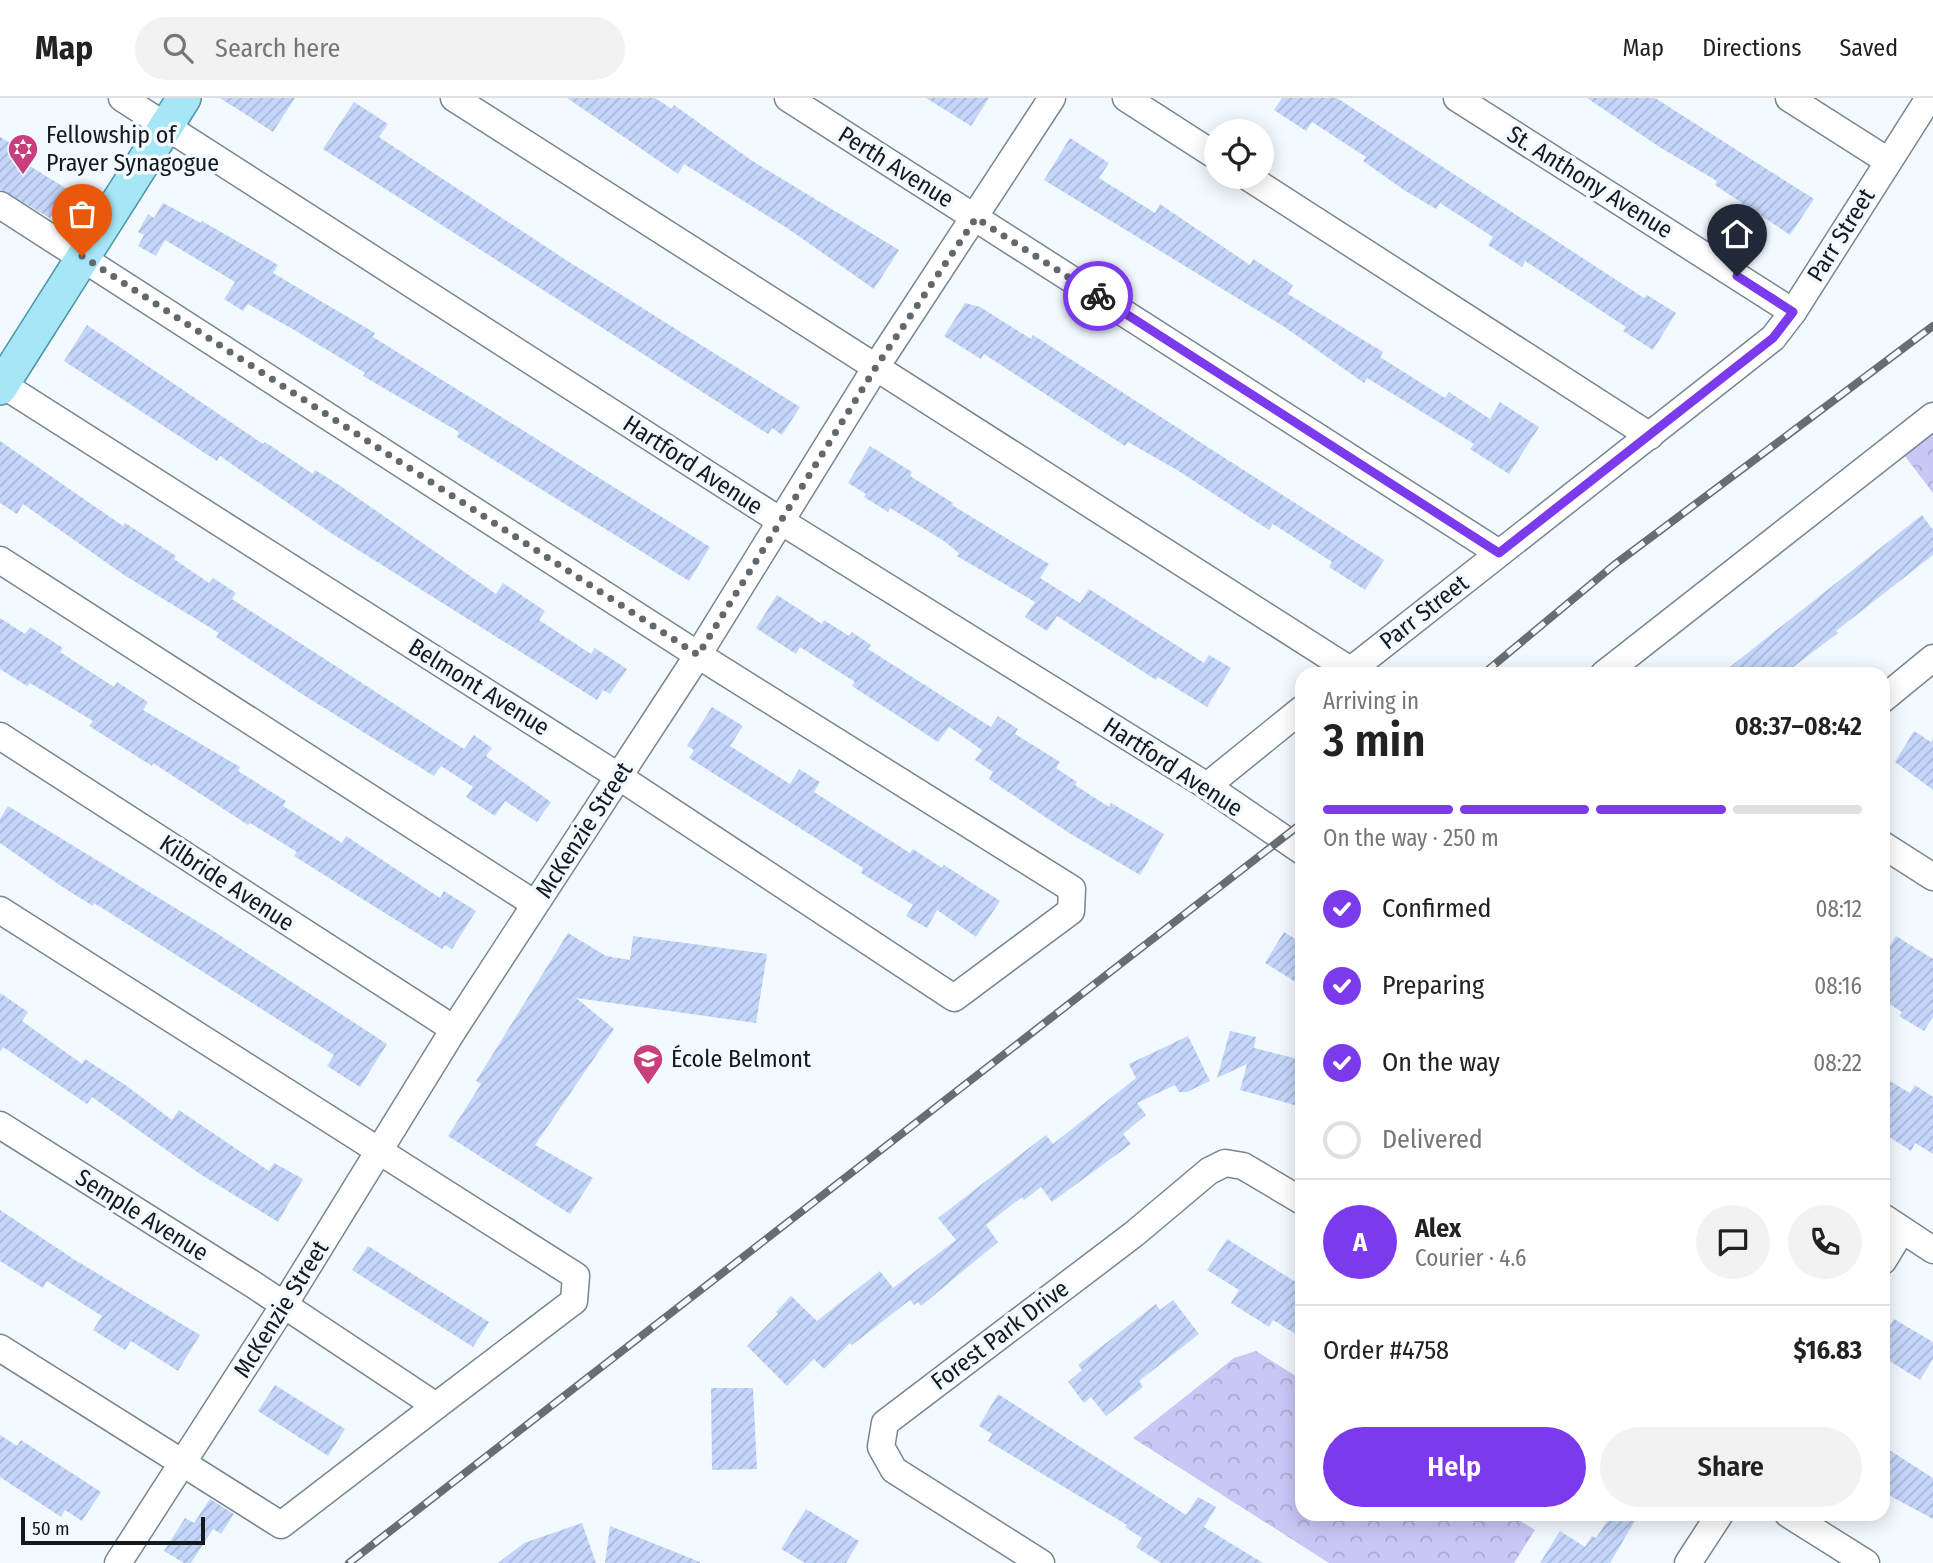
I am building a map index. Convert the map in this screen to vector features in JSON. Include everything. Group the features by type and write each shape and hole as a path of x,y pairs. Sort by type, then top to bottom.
{"main road":[{"path":"1,385 184,98"}],"street":[{"name":"Hartford Avenue","path":"122,98 779,520 1207,786 1295,846"},
{"path":"454,98 1340,667"},
{"name":"Perth Avenue","path":"788,98 1499,553"},
{"name":"McKenzie Street","path":"118,1563 284,1305 454,1029 698,655 876,367 976,218 1052,98"},
{"path":"1126,98 1204,148"},
{"name":"St. Anthony Avenue","path":"1457,98 1793,312"},
{"path":"1789,98 1888,161"},
{"name":"Parr Street","path":"1354,667 1773,338 1793,312 1929,98"},
{"path":"1267,189 1650,436"},
{"path":"0,205 698,655"},
{"name":"Belmont Avenue","path":"1,385 618,776 954,998 1072,911 1072,889 698,655"},
{"path":"1613,667 1933,416"},
{"path":"0,560 536,904"},
{"path":"1890,693 1933,658"},
{"path":"1207,786 1295,715"},
{"name":"Kilbride Avenue","path":"0,736 454,1029"},
{"path":"1890,849 1933,877"},
{"path":"0,910 576,1276 574,1301 281,1525 0,1348"},
{"name":"Semple Avenue","path":"0,1125 284,1305 436,1406"},
{"name":"Forest Park Drive","path":"1041,1563 894,1470 880,1447 886,1423 1135,1234 1209,1171 1225,1163 1243,1166 1295,1197"},
{"path":"1893,1224 1933,1250"},
{"path":"1688,1563 1715,1521"},
{"path":"1799,1521 1866,1563"}],"green space":[{"path":"1933,432 1933,493 1904,455"},
{"path":"1256,1351 1295,1376 1295,1521 1520,1521 1535,1530 1514,1563 1329,1563 1133,1438 1234,1358"}],"building":[{"path":"220,98 295,98 273,132"},
{"path":"567,98 655,98 672,109 674,105 751,160 899,250 874,289 787,228 684,164 678,174"},
{"path":"926,98 989,98 971,126"},
{"path":"1282,98 1337,98 1644,298 1647,295 1676,313 1653,350 1623,331 1626,327 1525,261 1522,267 1488,245 1493,237 1440,203 1436,209 1404,190 1363,161 1366,157 1312,122 1306,131 1274,110"},
{"path":"1587,98 1655,98 1814,199 1790,235 1715,185 1717,181 1661,148"},
{"path":"354,102 388,124 379,137 566,260 800,407 782,435 772,428 768,434 323,149"},
{"name":"Fellowship of Prayer Synagogue","path":"0,137 25,152 22,155 28,158 25,163 67,189 50,218 0,189"},
{"path":"1070,138 1109,163 1099,178 1155,213 1160,204 1250,265 1253,259 1293,285 1288,294 1383,352 1380,357 1445,398 1449,392 1490,419 1500,402 1539,427 1509,474 1470,449 1474,444 1367,378 1364,383 1283,326 1044,180"},
{"path":"163,203 201,223 202,221 278,265 273,273 375,333 373,337 710,547 689,581 457,437 459,432 363,376 365,373 296,331 248,304 243,311 224,299 235,282 165,240 156,256 138,246 144,235 138,232 148,214 154,218"},
{"path":"965,303 980,307 1031,339 1033,335 1384,560 1365,590 1329,567 1332,562 1273,524 1269,530 1177,470 1128,442 1125,446 984,354 981,359 944,336"},
{"path":"87,325 263,444 265,442 313,474 315,470 339,485 496,594 503,583 545,611 539,620 591,654 595,648 627,669 610,694 603,690 597,700 331,533 220,456 217,461 64,361"},
{"path":"0,441 123,526 125,523 176,556 174,559 209,583 213,578 236,593 232,599 464,749 474,735 492,748 486,756 551,802 537,822 505,801 495,816 466,797 473,787 441,766 434,776 305,696 216,637 219,633 124,575 23,504 17,514 0,503"},
{"path":"870,446 912,472 910,476 953,503 952,505 1049,564 1040,578 1080,603 1089,589 1204,663 1209,655 1231,668 1207,707 1158,677 1156,680 1057,616 1047,631 1025,617 1035,602 957,556 959,553 944,541 890,508 888,512 864,497 866,494 848,483"},
{"path":"1922,515 1933,530 1933,555 1793,667 1730,667"},
{"path":"777,595 822,624 824,620 849,636 852,632 871,645 868,649 991,727 998,716 1018,729 1015,734 1060,762 1056,768 1077,782 1075,785 1109,807 1111,803 1164,834 1140,875 1069,833 989,779 993,772 975,760 982,750 949,727 938,742 852,686 855,682 800,647 796,654 756,628"},
{"path":"0,618 25,634 30,627 63,648 60,652 114,687 117,682 148,702 143,710 240,767 238,771 286,801 283,806 342,843 346,836 440,898 444,891 476,911 452,949 445,945 442,949 294,856 297,852 250,823 248,825 153,763 152,766 89,726 93,721 30,683 27,686 0,669"},
{"path":"712,707 743,726 730,746 790,784 799,769 820,782 814,792 910,853 913,849 942,868 944,865 1000,901 976,937 937,910 927,928 906,916 913,905 861,873 863,868 689,758 694,750 687,746"},
{"path":"1914,731 1931,742 1933,739 1933,790 1895,762"},
{"path":"8,806 218,934 387,1044 360,1087 327,1066 334,1055 94,903 93,906 61,886 0,843 0,819"},
{"path":"1284,932 1295,939 1295,982 1265,963"},
{"path":"568,933 606,956 630,960 633,936 767,954 756,1023 576,998 614,1029 535,1145 593,1178 570,1214 448,1136 481,1084 476,1081"},
{"path":"1896,936 1933,959 1933,1017 1924,1031 1899,1016 1902,1012 1890,1004 1890,946"},
{"path":"0,993 28,1012 22,1021 82,1064 85,1059 124,1084 172,1120 179,1110 269,1171 274,1163 303,1179 278,1222 200,1174 92,1097 87,1104 3,1047 0,1052"},
{"path":"1230,1031 1256,1037 1254,1048 1295,1058 1295,1105 1240,1090 1247,1064 1217,1078"},
{"path":"1188,1036 1210,1081 1187,1092 1179,1092 1175,1085 1137,1103 1146,1115 1123,1134 1131,1144 1052,1202 1041,1187 1024,1200 1022,1197 986,1225 998,1242 921,1306 918,1302 914,1305 910,1300 852,1345 850,1343 824,1369 814,1359 787,1386 747,1346 778,1314 776,1312 791,1296 817,1321 880,1271 893,1288 956,1240 938,1218 1046,1135 1053,1144 1136,1078 1129,1064"},
{"path":"1890,1081 1910,1093 1915,1085 1933,1097 1933,1154 1915,1143 1911,1151 1890,1138"},
{"path":"0,1210 75,1260 200,1335 178,1371 131,1341 125,1350 93,1330 102,1316 47,1281 43,1288 0,1261"},
{"path":"1227,1239 1295,1282 1295,1334 1273,1320 1269,1327 1231,1303 1239,1290 1207,1270"},
{"path":"368,1246 489,1322 473,1347 352,1270"},
{"path":"1173,1300 1199,1334 1139,1381 1143,1387 1106,1416 1091,1397 1084,1403 1068,1382 1082,1370 1078,1365 1156,1304 1160,1310"},
{"path":"1894,1319 1933,1342 1933,1359 1920,1380 1890,1361 1890,1326"},
{"path":"275,1385 345,1429 328,1456 258,1411"},
{"path":"711,1388 753,1388 757,1469 712,1470"},
{"path":"998,1394 1186,1515 1198,1497 1216,1507 1204,1527 1263,1563 1161,1563 1136,1547 1142,1538 1125,1527 1127,1525 988,1441 992,1434 979,1426"},
{"path":"0,1435 17,1446 21,1440 101,1492 82,1521 65,1510 61,1517 0,1477"},
{"path":"1890,1450 1933,1478 1933,1519 1890,1496"},
{"path":"210,1499 234,1514 221,1534 213,1529 191,1563 184,1563 164,1551 185,1518 194,1523"},
{"path":"806,1509 859,1541 846,1563 805,1563 781,1549"},
{"path":"1607,1521 1635,1521 1610,1563 1540,1563 1560,1531 1585,1547 1592,1536 1596,1538"},
{"path":"582,1523 596,1563 498,1563 524,1543"},
{"path":"610,1526 700,1562 700,1563 605,1563"}],"railway":[{"path":"1491,667 1614,565 1933,326"},
{"path":"349,1563 1295,828"}],"way so far":[{"path":"82,256 698,655 876,367 976,218 1098,296"}],"place":[{"name":"Fellowship of Prayer Synagogue","path":"23,176"},
{"name":"École Belmont","path":"648,1086"}],"route":[{"path":"1098,296 1499,553 1773,338 1793,312 1737,276"}]}
